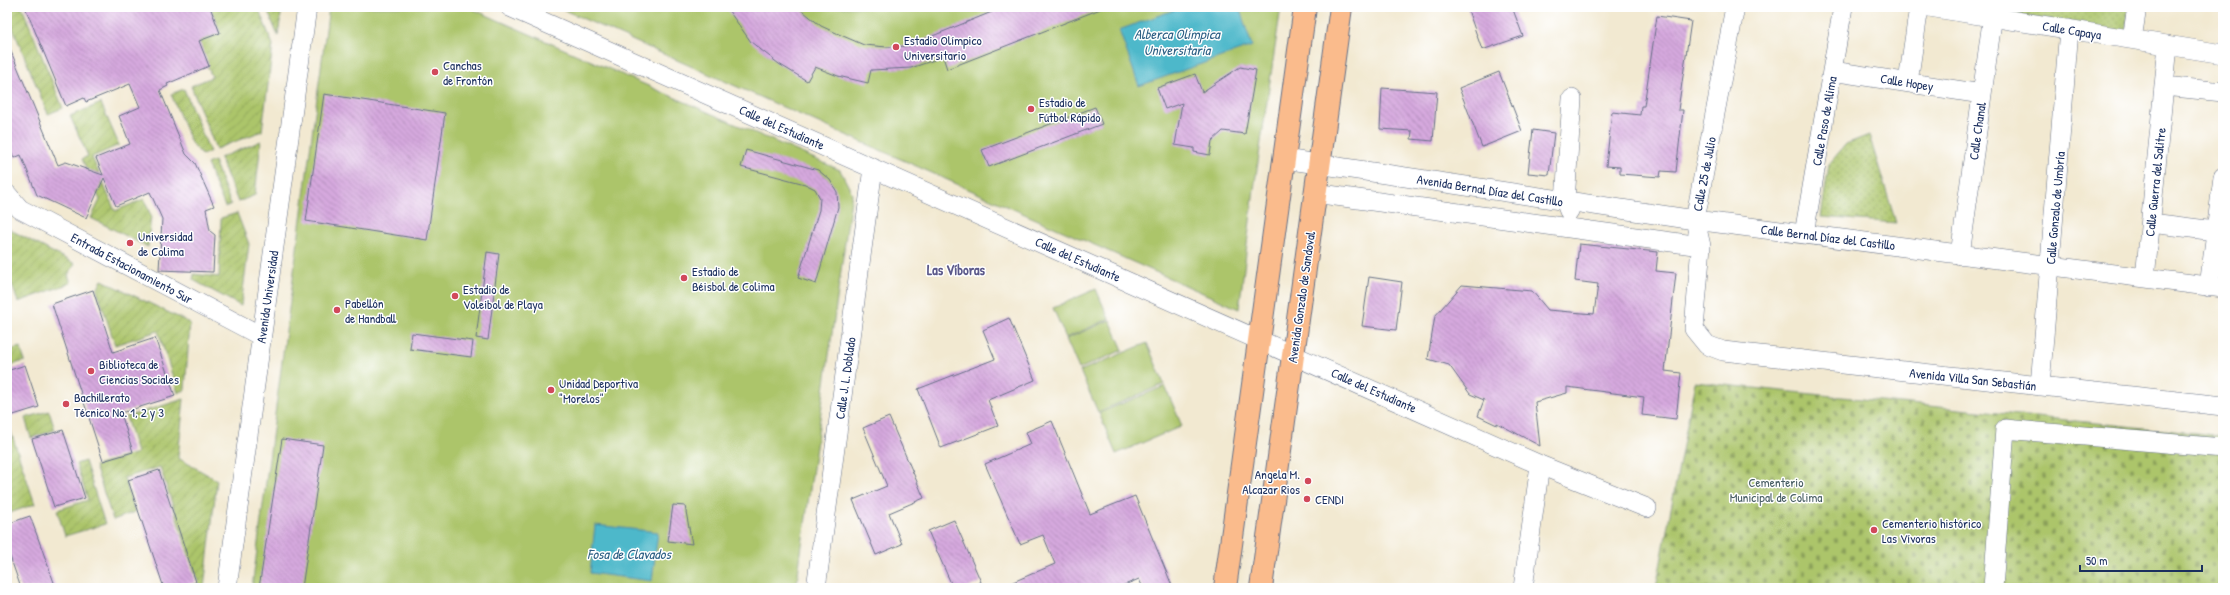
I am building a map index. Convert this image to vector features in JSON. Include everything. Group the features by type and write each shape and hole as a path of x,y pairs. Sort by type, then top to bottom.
{"main road":[{"path":"1225,588 1258,339 1305,7"},
{"name":"Avenida Gonzalo de Sandoval","path":"1261,588 1314,193 1320,164 1341,7"}],"street":[{"name":"Avenida Universidad","path":"227,588 307,7"},
{"name":"Calle del Estudiante","path":"510,7 1540,465 1647,508"},
{"name":"Calle 25 de Julio","path":"1723,351 1707,345 1694,329 1701,246 1695,220 1736,7"},
{"name":"Calle Paso de Alima","path":"1804,234 1843,7"},
{"path":"1908,82 1919,7"},
{"name":"Calle Capaya","path":"1930,7 1993,12 2069,29 2223,54"},
{"path":"2132,39 2137,7"},
{"name":"Calle Chanal","path":"1960,255 1993,12"},
{"name":"Calle Gonzalo de Umbría","path":"2040,386 2069,29"},
{"path":"2168,45 2164,86 2223,92"},
{"name":"Calle Hopey","path":"1832,71 1982,94"},
{"name":"Calle Guerra del Salitre","path":"2145,278 2164,86"},
{"path":"1572,98 1565,201 1577,229"},
{"name":"Avenida Bernal Díaz del Castillo","path":"1284,159 1695,220"},
{"name":"Calle J. L. Doblado","path":"816,588 873,168"},
{"path":"2145,278 2216,288 2223,176"},
{"name":"Avenida Bernal Díaz del Castillo","path":"1314,193 1701,246"},
{"name":"Entrada Estacionamiento Sur","path":"7,194 20,209 261,336"},
{"name":"Calle Bernal Díaz del Castillo","path":"1695,220 2145,278"},
{"path":"2151,223 2219,232"},
{"name":"Avenida Villa San Sebastián","path":"1723,351 2223,406"},
{"path":"1993,588 2005,430 2223,448"},
{"path":"1523,588 1540,465"}],"green space":[{"path":"8,7 22,7 63,108 48,114 7,14"},
{"path":"210,7 258,7 273,45 262,131 216,149 191,86 212,77 197,42 220,33"},
{"path":"266,7 282,7 278,36"},
{"name":"Unidad Deportiva \"Morelos\"","path":"329,7 468,7 840,170 852,193 796,588 252,588"},
{"path":"557,7 1281,7 1254,189 1239,309"},
{"path":"1998,7 2129,7 2125,34 1997,12"},
{"path":"184,89 210,152 202,155 191,143 171,94"},
{"path":"101,103 119,145 92,157 115,211 144,199 151,216 148,247 91,218 100,200 82,159 88,156 70,116"},
{"path":"1869,135 1896,223 1821,217 1829,164 1846,144"},
{"path":"261,141 255,195 238,202 220,158"},
{"path":"214,161 231,204 225,207 207,164"},
{"path":"237,213 249,244 241,306 193,280 194,274 219,277 221,218"},
{"path":"7,228 75,264 68,275 71,283 18,302 7,271"},
{"path":"102,280 190,323 185,390 178,393 158,331 115,345 97,290"},
{"path":"1096,289 1109,319 1066,338 1053,308"},
{"path":"1110,320 1123,350 1079,369 1066,339"},
{"path":"1147,343 1164,384 1098,412 1080,371"},
{"path":"20,347 25,361 7,366 7,351"},
{"name":"Cementerio Municipal de Colima","path":"1695,382 2223,436 2223,588 1656,588"},
{"path":"1165,386 1182,426 1116,454 1099,413"},
{"path":"184,399 178,458 217,480 204,588 192,588 199,585 160,467 124,478 135,512 113,520 95,466 137,453 126,417"},
{"path":"49,411 55,430 31,438 25,418"},
{"path":"10,429 35,504 7,514 7,430"},
{"path":"85,461 105,524 65,536 57,510 88,500 76,464"}],"water":[{"name":"Alberca Olímpica Universitaria","path":"1182,7 1239,7 1252,46 1139,86 1119,30"},
{"name":"Fosa de Clavados","path":"595,525 658,532 652,581 590,573"}],"building":[{"path":"25,7 210,7 220,33 199,41 209,66 167,84 168,86 160,90 186,154 195,163 214,206 206,209 210,231 215,235 213,272 159,270 162,219 150,192 116,206 104,178 86,218 37,195 21,155 14,158 7,141 7,42 58,165 66,162 103,175 96,158 130,144 119,116 140,107 130,84 86,102 84,98 66,106"},
{"path":"726,7 798,7 821,26 843,36 864,45 887,47 908,46 1004,7 1103,8 947,69 943,57 911,68 871,70 868,83 838,76 815,67 807,81 779,64 751,42"},
{"path":"1467,7 1512,7 1523,36 1482,50"},
{"path":"1657,16 1691,21 1678,110 1683,110 1676,172 1661,171 1660,177 1620,174 1620,167 1606,166 1612,112 1640,115 1641,106 1644,106"},
{"path":"1240,67 1256,70 1245,134 1223,131 1212,141 1210,155 1194,152 1194,148 1175,145 1182,103 1165,109 1157,88 1195,74 1202,92"},
{"path":"1499,72 1522,131 1482,147 1459,88"},
{"path":"1382,88 1437,92 1433,141 1411,139 1412,131 1380,129"},
{"path":"324,94 445,113 427,240 306,221"},
{"path":"1095,107 1102,124 989,167 982,150"},
{"path":"1533,130 1554,133 1549,175 1528,173"},
{"path":"746,150 818,170 830,180 837,192 838,207 816,284 798,278 819,210 820,198 815,189 805,184 741,167"},
{"path":"1579,244 1658,252 1656,271 1676,273 1665,371 1681,373 1676,419 1642,415 1644,397 1567,387 1567,393 1535,402 1540,446 1497,423 1497,425 1478,416 1484,400 1470,394 1449,365 1428,359 1435,316 1462,285 1532,291 1548,310 1594,314 1598,284 1575,281"},
{"path":"487,252 499,254 488,340 476,338"},
{"path":"1369,277 1402,282 1396,330 1362,326"},
{"path":"93,290 113,352 155,338 175,396 121,413 133,452 103,461 52,304"},
{"path":"1009,318 1035,380 988,400 998,426 941,448 918,389 995,359 983,330"},
{"path":"412,333 473,341 471,357 410,349"},
{"path":"25,365 39,407 7,417 7,371"},
{"path":"889,417 924,498 889,513 902,544 876,555 853,500 887,486 863,428"},
{"path":"1052,421 1090,514 1135,496 1173,588 1143,588 1139,579 1117,588 999,588 1055,564 1043,535 1020,544 985,464 1031,444 1026,432"},
{"path":"63,430 85,498 54,507 32,439"},
{"path":"282,439 323,445 302,588 259,588"},
{"path":"159,470 196,582 179,588 164,588 128,480"},
{"path":"673,505 685,506 692,544 668,541"},
{"path":"30,516 56,588 21,588 7,548 7,524"},
{"path":"954,520 981,582 968,588 953,588 928,531"}],"place":[{"name":"Estadio Olímpico Universitario","path":"896,47"},
{"name":"Canchas de Frontón","path":"435,72"},
{"name":"Estadio de Fútbol Rápido","path":"1031,109"},
{"name":"Universidad de Colima","path":"130,243"},
{"name":"Estadio de Béisbol de Colima","path":"684,278"},
{"name":"Estadio de Voleibol de Playa","path":"455,296"},
{"name":"Pabellón de Handball","path":"337,310"},
{"name":"Biblioteca de Ciencias Sociales","path":"91,371"},
{"name":"Unidad Deportiva \"Morelos\"","path":"551,390"},
{"name":"Bachillerato Técnico No. 1, 2 y 3","path":"66,404"},
{"name":"Angela M. Alcazar Rios","path":"1308,481"},
{"name":"CENDI","path":"1307,499"},
{"name":"Cementerio histórico Las Vívoras","path":"1874,530"}],"district":[{"name":"Las Víboras","path":"956,269"}]}
